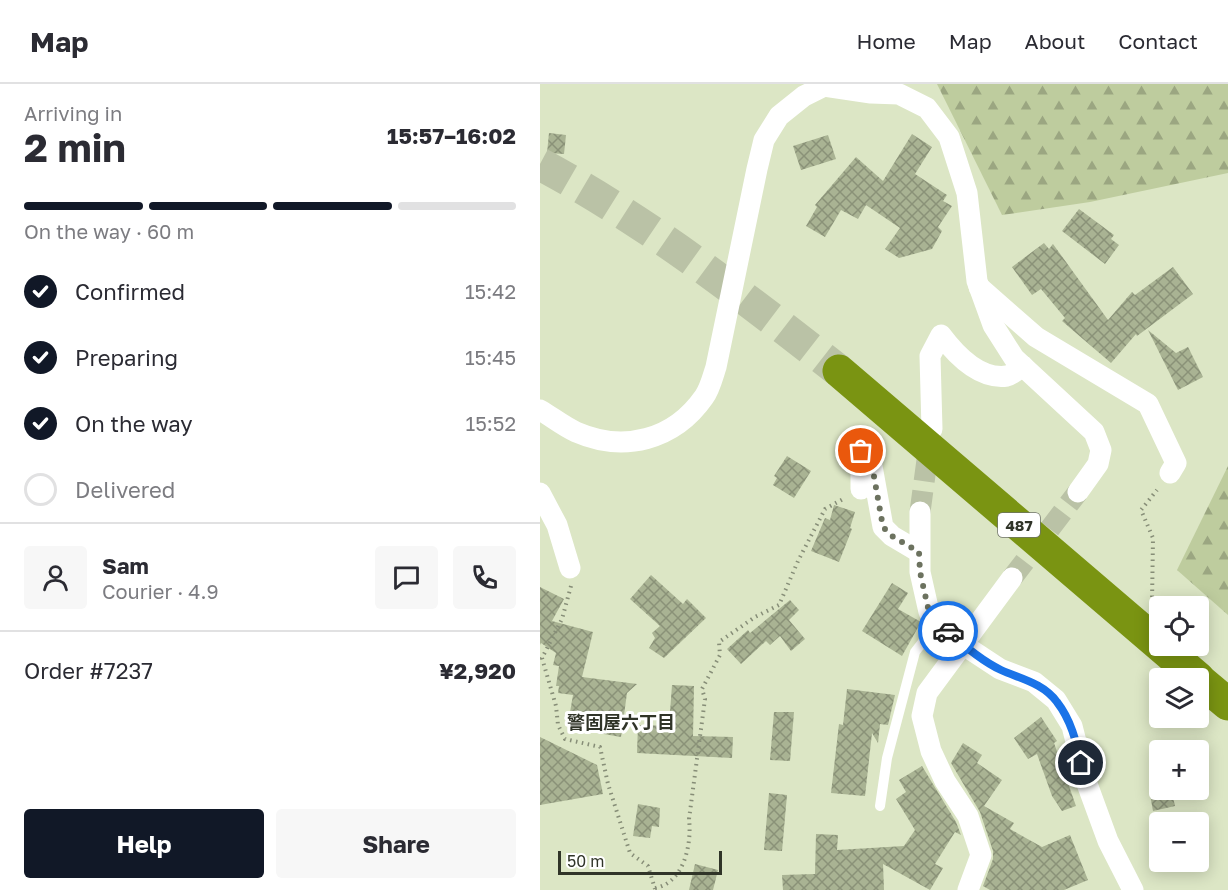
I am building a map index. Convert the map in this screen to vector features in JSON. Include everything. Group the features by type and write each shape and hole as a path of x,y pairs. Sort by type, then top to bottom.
{"highway":[{"name":"487","path":"839,371 1186,668"},
{"name":"487","path":"1209,688 1228,704"}],"street":[{"path":"540,410 575,432 610,443 649,440 682,422 705,396 716,367 764,140 779,116 804,96 824,86 871,93 899,94 927,108 949,137 967,193 979,286 993,326 1014,358 1094,432 1101,450 1098,464 1078,492"},
{"path":"979,286 1036,337 1148,404 1176,463 1170,473"},
{"path":"932,429 930,356 941,335 956,355 984,374 1008,376 1023,366"},
{"path":"861,489 861,451 870,454 883,527 892,536 919,552"},
{"path":"540,493 557,525 570,568"},
{"path":"920,512 920,572 929,612 962,644 1000,669 1034,682 1056,700 1072,726 1090,791 1108,841 1133,890"},
{"path":"968,890 981,855 968,816 945,781 931,752 922,716 927,693 1012,578"}],"lane":[{"path":"880,806 887,758 915,652 939,621"}],"path":[{"path":"1136,625 1152,607 1153,538 1141,510 1170,473"},
{"path":"570,568 572,583 562,619 542,658 556,706 558,725 565,739 600,747 608,784 630,853 648,866 655,889 664,886 679,873 691,836 689,819 705,699 702,689 720,655 719,642 755,617 779,605 798,561 825,509 861,489"}],"green space":[{"path":"937,84 1228,84 1228,173 1090,202 1002,215"},
{"path":"1228,466 1228,615 1177,570"}],"building":[{"path":"549,133 566,135 564,154 547,153"},
{"path":"912,134 932,147 915,174 947,195 943,201 952,206 938,227 942,231 932,249 899,258 885,249 900,228 866,205 858,219 841,210 825,237 806,226 817,207 815,205 856,157 883,181"},
{"path":"828,135 836,159 801,170 793,146"},
{"path":"1079,209 1114,235 1111,239 1119,245 1105,264 1062,231"},
{"path":"1044,243 1049,249 1053,244 1108,320 1132,292 1135,295 1173,267 1193,294 1137,336 1136,334 1111,363 1062,321 1065,318 1041,289 1032,295 1012,267"},
{"path":"1148,330 1176,353 1188,347 1203,377 1178,390"},
{"path":"787,456 811,471 794,498 773,485 777,478 774,476"},
{"path":"834,505 855,512 850,528 852,529 839,562 811,551 825,518 830,520"},
{"path":"651,575 683,604 687,599 706,618 664,658 649,648 655,638 652,633 660,626 630,599"},
{"path":"892,583 908,593 898,609 921,622 902,656 862,631"},
{"path":"540,587 564,599 552,621 593,632 582,677 637,684 627,693 621,737 592,732 593,722 569,718 573,695 558,693 559,686 556,686 559,666 553,665 556,653 541,643 540,645"},
{"path":"790,600 799,610 789,620 805,639 791,651 780,636 770,645 766,641 741,664 727,649 748,630 750,633"},
{"path":"672,685 694,686 693,736 733,737 732,758 637,753 638,725 669,726"},
{"path":"847,689 895,695 888,725 880,724 878,743 872,733 865,796 831,793 839,724 843,725"},
{"path":"774,712 794,712 790,761 770,760"},
{"path":"1041,717 1057,741 1054,743 1076,806 1062,811 1052,796 1037,754 1028,759 1014,738"},
{"path":"540,737 597,765 603,794 540,805"},
{"path":"963,743 982,755 977,763 1002,780 984,806 1014,823 1010,829 1042,847 1070,835 1088,880 1064,890 990,890 983,886 993,859 993,851 980,812 951,763"},
{"path":"922,766 956,822 961,835 955,832 935,864 943,868 930,890 883,864 884,890 783,890 782,875 815,874 816,834 838,835 837,850 904,846 915,830 896,799 906,792 899,780"},
{"path":"769,793 787,795 782,851 764,850"},
{"path":"1151,800 1174,800 1175,806 1153,811"},
{"path":"638,804 660,808 659,827 652,826 650,838 633,836"},
{"path":"695,864 718,870 713,890 689,890"}],"tunnel":[{"path":"540,164 580,186 657,235 731,288 839,371"},
{"path":"920,512 930,438"},
{"path":"1012,578 1078,492"}],"way so far":[{"path":"861,451 870,454 883,527 892,536 919,552 920,572 929,612 948,631"}],"district":[{"name":"警固屋六丁目","path":"621,722"}],"route":[{"path":"948,631 962,644 1000,669 1034,682 1056,700 1072,726 1081,763"}]}
